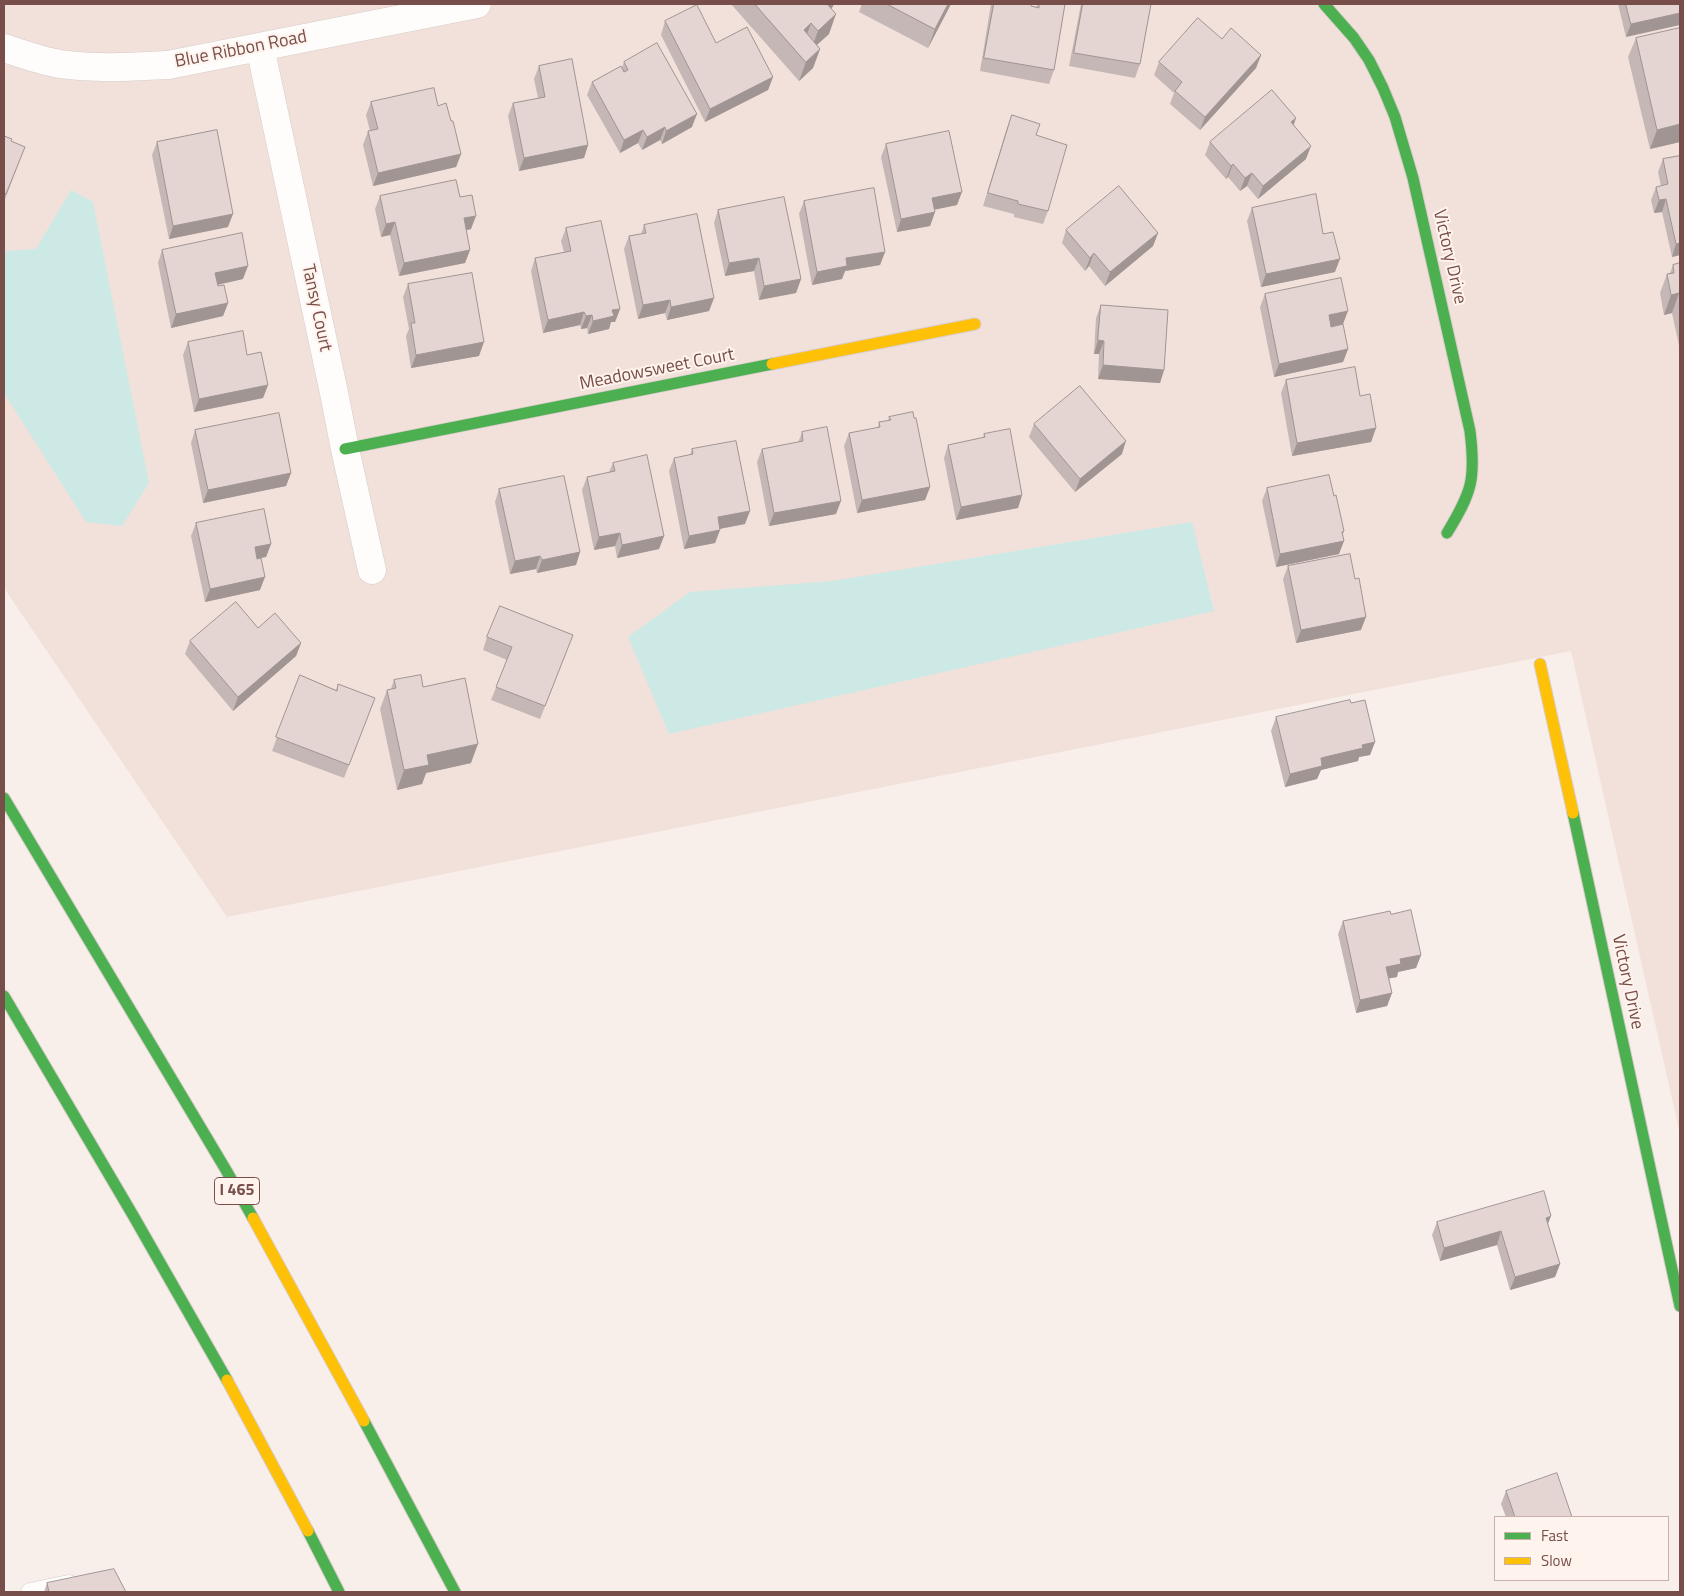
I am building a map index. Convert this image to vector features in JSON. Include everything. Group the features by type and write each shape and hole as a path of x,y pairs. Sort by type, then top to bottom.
{"main road":[{"name":"Victory Drive","path":"1324,4 1343,24 1368,60 1387,96 1403,138 1414,178 1470,431 1473,454 1472,478 1466,500 1447,533"},
{"name":"Meadowsweet Court","path":"344,449 975,324"},
{"name":"Victory Drive","path":"1540,664 1680,1306"},
{"name":"I 465","path":"4,798 226,1170 322,1342 455,1592"},
{"path":"4,996 138,1222 234,1393 339,1592"}],"street":[{"name":"Blue Ribbon Road","path":"4,48 58,64 114,68 168,65 477,4"},
{"name":"Tansy Court","path":"260,47 334,393 344,449 372,570"}],"lane":[{"path":"30,1592 87,1580"}],"shaded area":[{"path":"4,4 1680,4 1680,1134 1571,651 227,917 4,588"}],"water":[{"path":"71,190 93,202 149,483 122,526 86,522 4,393 4,251 36,249"},
{"path":"1192,522 1214,611 669,734 628,637 690,592 832,581"}],"building":[{"path":"755,4 827,4 836,14 818,31 811,23 804,30 820,49 806,62"},
{"path":"887,4 948,4 935,29"},
{"path":"994,4 1031,4 1031,6 1039,8 1039,4 1065,4 1054,70 984,58"},
{"path":"1083,4 1151,4 1140,64 1074,53"},
{"path":"1626,4 1680,4 1680,13 1631,24"},
{"path":"697,5 716,43 747,27 773,77 710,109 665,21"},
{"path":"1198,18 1222,39 1231,28 1261,55 1205,117 1175,91 1182,82 1159,62"},
{"path":"1680,28 1680,124 1657,130 1636,38"},
{"path":"657,43 697,114 666,131 665,127 647,137 643,130 624,140 592,82 621,66 624,72 628,70 624,62"},
{"path":"572,59 588,145 524,158 513,103 545,97 539,66"},
{"path":"434,88 438,106 446,103 451,121 453,121 461,154 378,173 368,131 378,129 371,102"},
{"path":"1272,90 1296,118 1291,122 1311,146 1263,186 1252,173 1245,178 1233,164 1231,166 1210,142"},
{"path":"1012,115 1040,124 1036,135 1067,145 1048,211 1018,204 1018,201 988,193"},
{"path":"217,130 233,214 173,226 157,142"},
{"path":"949,131 962,192 932,198 935,212 901,219 886,144"},
{"path":"4,136 25,147 6,194 4,193"},
{"path":"1680,156 1680,243 1676,244 1666,199 1659,200 1656,187 1668,184 1663,159"},
{"path":"456,180 460,197 472,195 476,216 464,218 470,250 404,263 395,222 386,224 380,196"},
{"path":"1119,186 1158,233 1110,272 1094,253 1090,258 1066,230"},
{"path":"874,188 885,252 846,258 847,266 817,272 804,201"},
{"path":"1316,194 1323,234 1333,232 1340,259 1266,274 1252,208"},
{"path":"784,197 801,279 764,286 759,258 729,263 718,210"},
{"path":"697,214 714,298 671,307 670,300 643,305 629,236 646,233 644,225"},
{"path":"601,221 620,309 612,310 614,316 593,321 592,315 586,316 584,312 548,320 535,258 571,251 566,228"},
{"path":"242,233 248,266 215,273 218,286 224,285 228,303 176,314 162,250"},
{"path":"1680,263 1680,299 1679,293 1671,295 1667,274 1674,273 1673,265"},
{"path":"472,273 484,342 416,355 411,323 415,323 408,284"},
{"path":"1341,278 1348,311 1329,315 1331,327 1343,324 1348,349 1279,364 1265,294"},
{"path":"1101,305 1168,310 1164,370 1103,365 1104,341 1098,340"},
{"path":"243,331 247,355 261,352 268,385 199,399 188,342"},
{"path":"1355,367 1360,396 1370,394 1376,428 1297,443 1286,380"},
{"path":"1080,386 1126,441 1080,479 1034,424"},
{"path":"913,412 914,418 916,418 930,487 862,500 849,433 880,427 879,422 891,420 889,417"},
{"path":"279,413 291,473 208,490 195,430"},
{"path":"827,427 841,501 774,513 762,449 803,441 802,432"},
{"path":"1010,429 1022,495 961,507 948,445 985,437 984,434"},
{"path":"736,441 750,511 718,517 720,530 689,536 674,458 693,454 692,449"},
{"path":"647,455 664,536 622,545 620,533 599,537 587,477 615,471 613,463"},
{"path":"1329,475 1334,496 1336,495 1344,531 1342,532 1344,541 1280,554 1267,488"},
{"path":"564,476 580,552 542,560 540,556 515,561 499,489"},
{"path":"264,509 271,544 255,547 257,559 261,558 265,577 210,589 196,523"},
{"path":"1350,554 1355,579 1359,578 1366,617 1301,630 1288,566"},
{"path":"236,602 258,628 275,613 301,643 238,697 190,641"},
{"path":"500,606 573,635 545,706 496,687 512,647 487,637"},
{"path":"300,675 337,691 338,684 375,698 349,765 276,737"},
{"path":"421,675 423,687 465,678 478,744 427,755 429,765 404,770 387,690 396,688 394,680"},
{"path":"1350,700 1351,703 1365,700 1375,742 1362,745 1363,748 1321,758 1322,766 1290,774 1276,717"},
{"path":"1411,910 1421,955 1400,959 1401,964 1386,967 1392,993 1360,1000 1343,921 1390,911 1391,914"},
{"path":"1544,1191 1551,1216 1546,1218 1560,1264 1515,1277 1501,1231 1444,1248 1437,1222"},
{"path":"1557,1473 1572,1516 1515,1516 1506,1491"},
{"path":"114,1569 126,1592 49,1592 47,1583"}],"traffic: fast":[{"path":"1324,4 1354,38 1369,60 1395,117 1413,178 1472,447 1470,485 1462,507 1447,533"},
{"path":"345,449 772,364"},
{"path":"4,798 253,1218"},
{"path":"1573,813 1680,1306"},
{"path":"4,996 227,1380"},
{"path":"364,1421 455,1592"},
{"path":"308,1531 339,1592"}],"traffic: slow":[{"path":"772,364 975,324"},
{"path":"1540,664 1573,813"},
{"path":"253,1218 364,1421"},
{"path":"227,1380 308,1531"}]}
